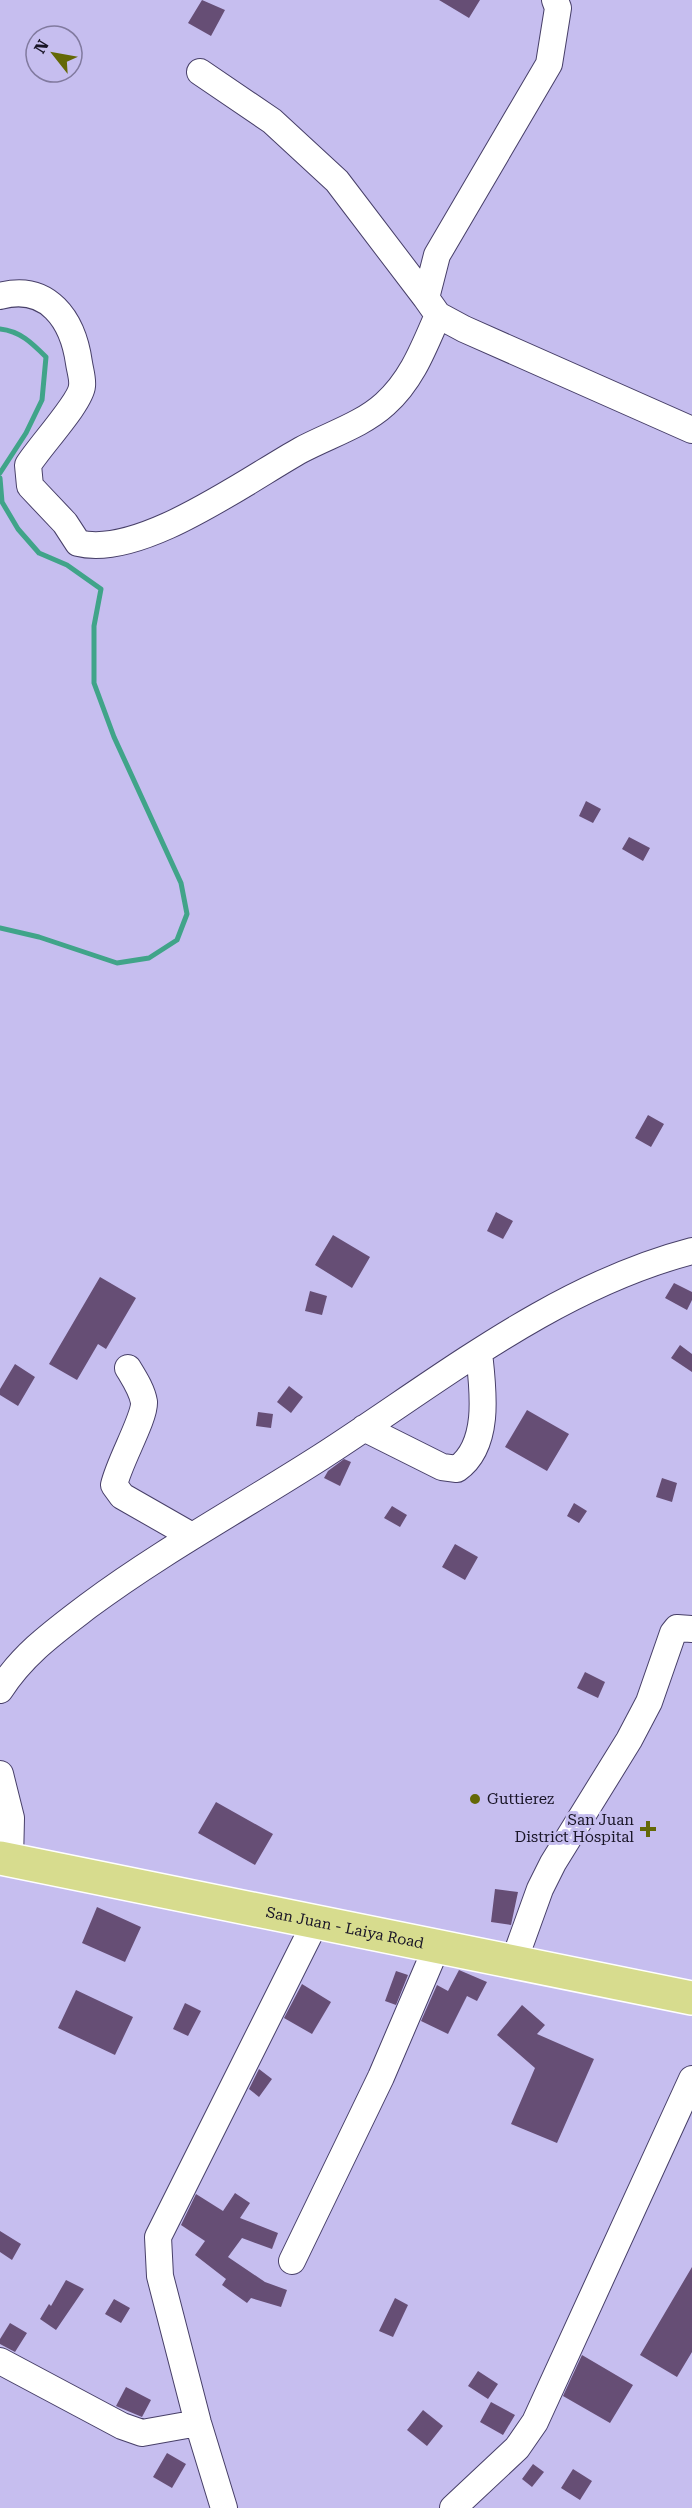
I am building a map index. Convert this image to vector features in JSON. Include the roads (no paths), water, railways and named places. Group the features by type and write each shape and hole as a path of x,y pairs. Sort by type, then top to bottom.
{"main road":[{"name":"San Juan - Laiya Road","path":"5,1859 692,1998"}],"street":[{"path":"0,296 16,292 44,300 66,319 77,352 83,387 70,410 28,465 30,486 65,523 78,543 98,547 151,532 190,514 321,439 361,421 385,405 402,387 418,361 432,307 437,255 549,64 558,8 555,0"},
{"path":"200,72 272,121 337,181 432,307 692,430"},
{"path":"0,1690 15,1666 39,1642 115,1586 479,1353 566,1301 628,1270 692,1251"},
{"path":"364,1428 442,1467 457,1469 465,1463 476,1447 482,1410 479,1353"},
{"path":"128,1368 144,1403 139,1422 126,1448 114,1485 122,1496 192,1536"},
{"path":"514,1961 540,1889 553,1863 629,1740 649,1702 673,1633 677,1628 692,1629"},
{"path":"0,1774 11,1818 5,1859"},
{"path":"224,2508 198,2423 160,2276 158,2237 316,1921"},
{"path":"292,2261 376,2088 437,1946"},
{"path":"453,2508 517,2448 535,2422 692,2079"},
{"path":"0,2361 122,2426 142,2433 198,2423"}],"waterway":[{"path":"0,329 20,335 46,357 42,400 26,433 0,473"},
{"path":"0,478 2,502 18,529 39,553 67,565 101,589 94,626 94,683 114,737 181,883 187,914 177,940 149,958 117,963 39,937 0,928"}],"place":[{"name":"Guttierez","path":"475,1799"},
{"name":"San Juan District Hospital","path":"648,1829"}]}
